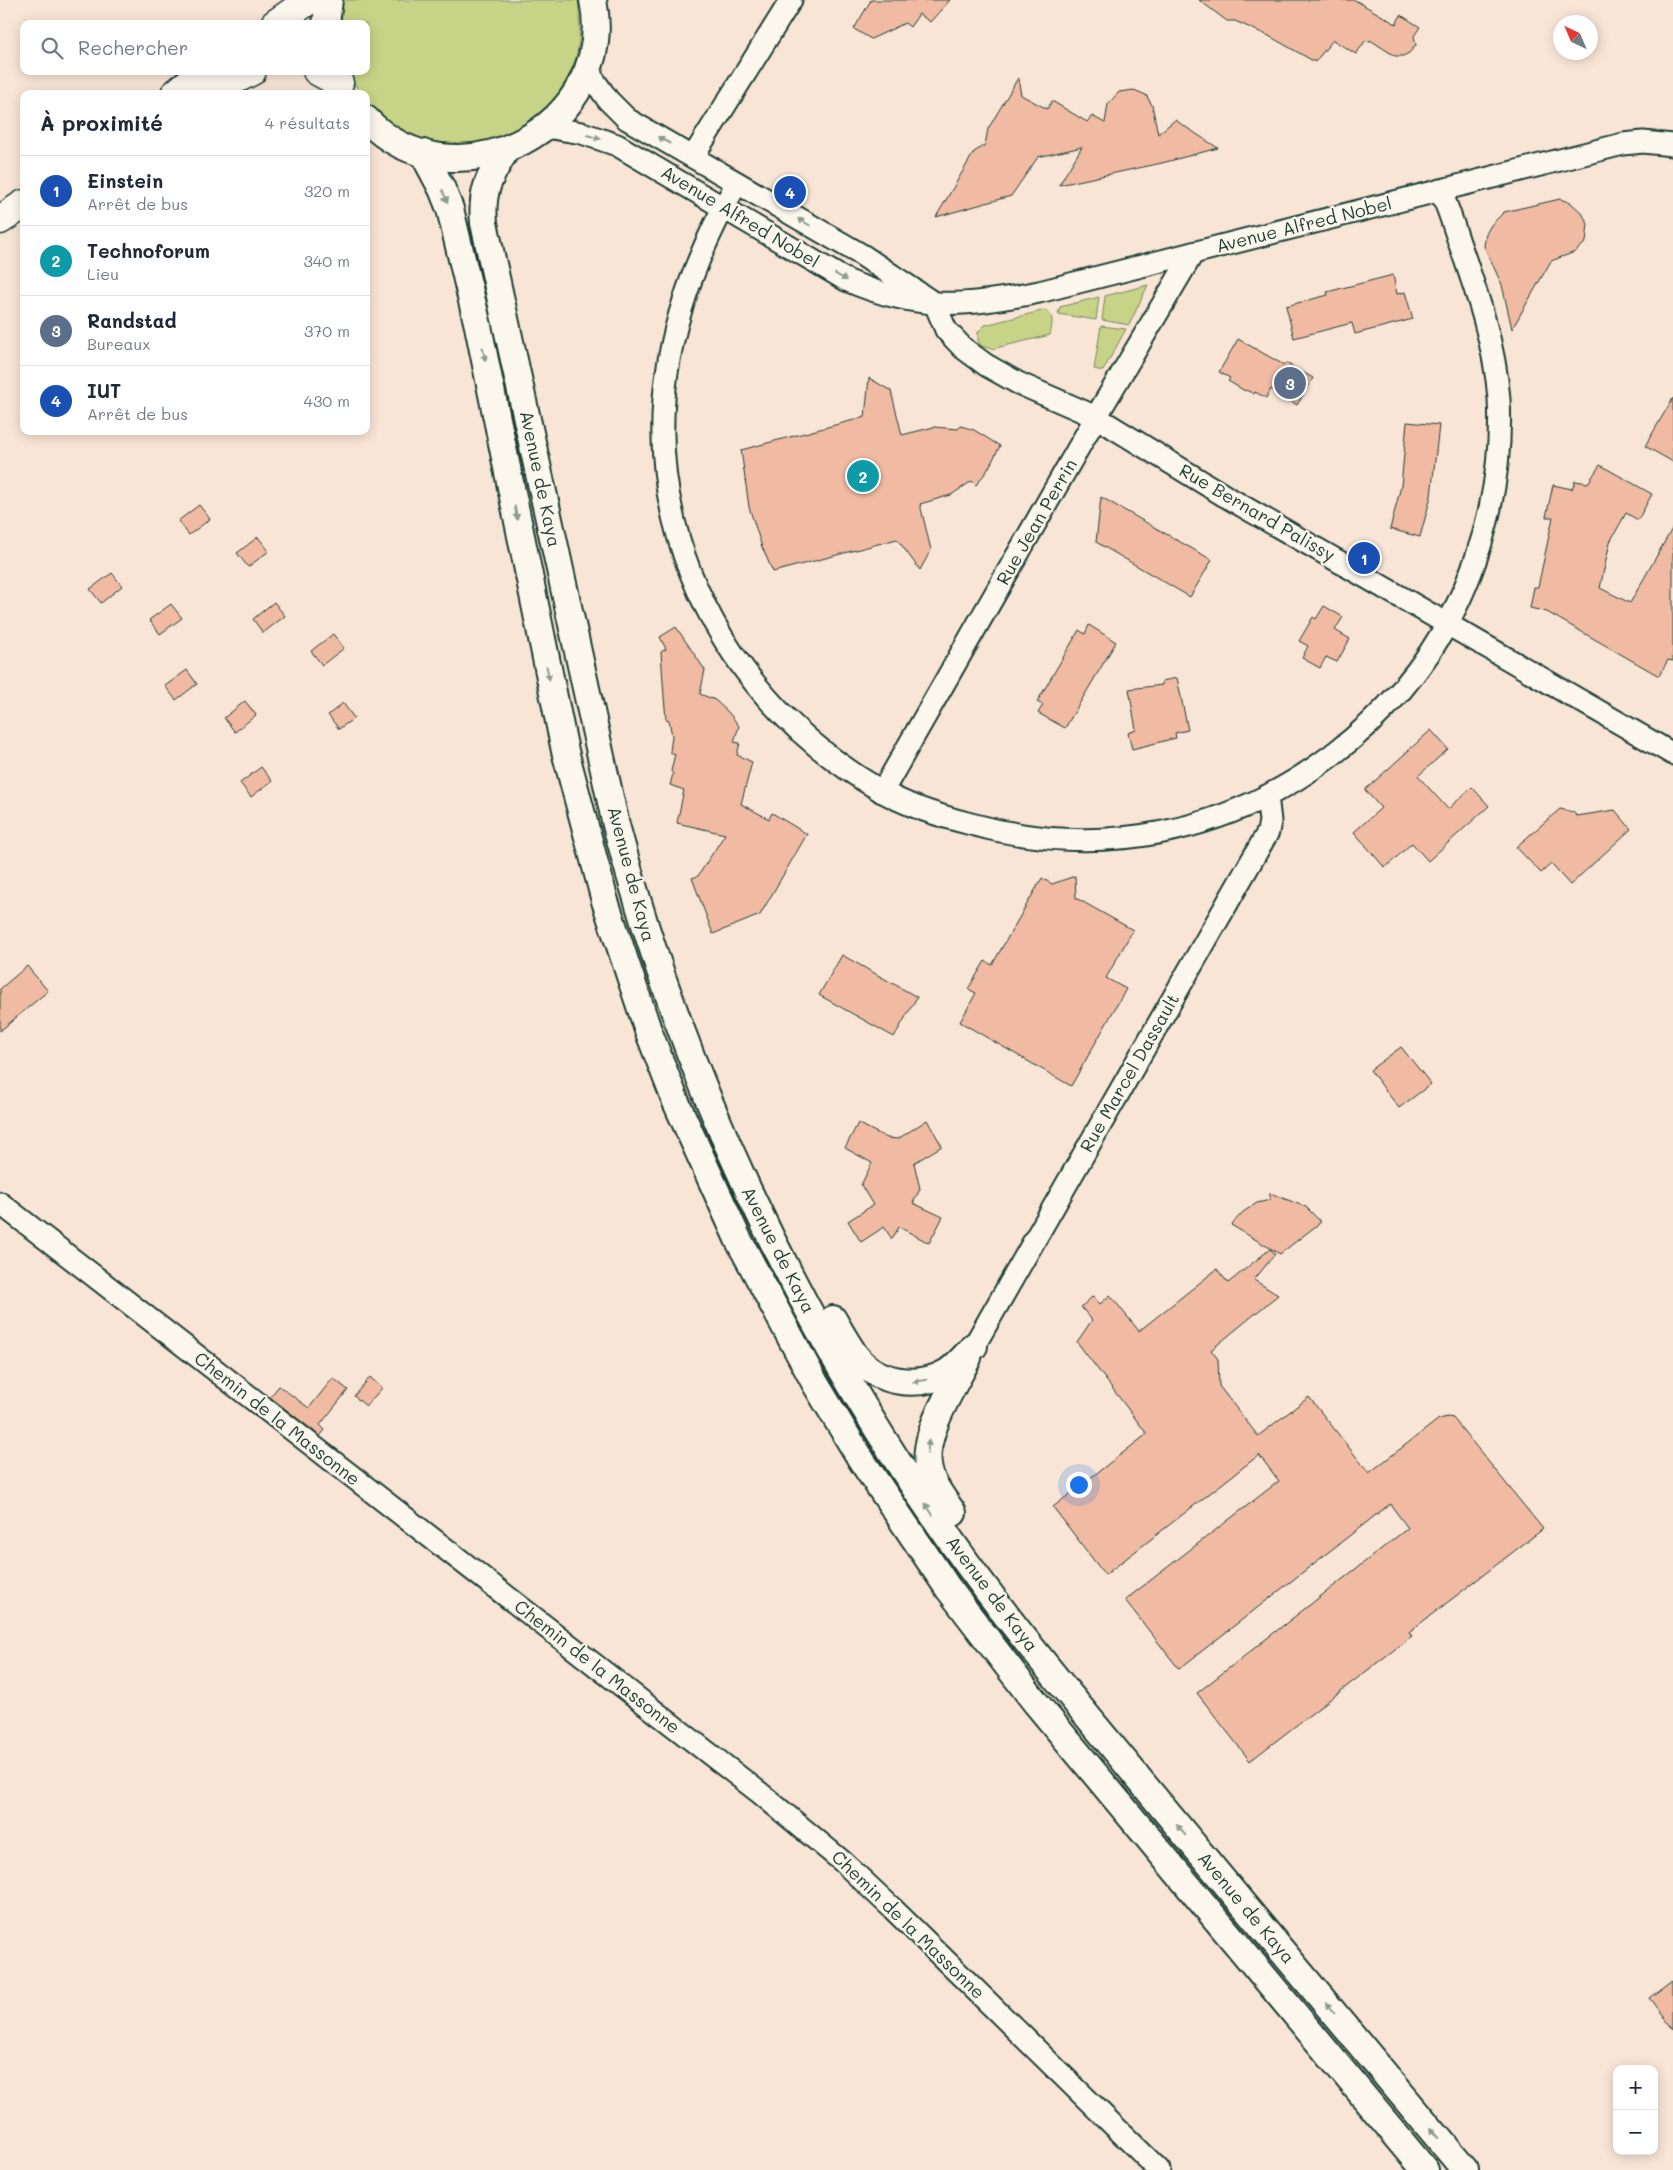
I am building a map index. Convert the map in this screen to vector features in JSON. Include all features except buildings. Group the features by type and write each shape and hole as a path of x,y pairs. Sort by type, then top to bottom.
{"highway":[{"path":"280,20 309,0"},
{"path":"180,90 198,75"},
{"path":"215,90 244,75"},
{"path":"0,220 20,207"}],"main road":[{"path":"326,20 329,0"},
{"path":"370,124 397,143 423,153 450,158 479,157 506,150 527,140 546,127 570,102 587,70 594,41 595,11 592,0"},
{"name":"Avenue de Kaya","path":"506,150 490,174 485,189 482,205 484,223 616,825 633,891 653,953 706,1095 765,1228 796,1289 886,1444 939,1524 1008,1618 1073,1699 1465,2170"},
{"name":"Avenue de Kaya","path":"423,153 450,209 478,326 565,752 605,901 645,1022 676,1102 738,1238 815,1383 862,1460 964,1610 1036,1703 1425,2170"},
{"path":"633,891 704,1050 749,1158 786,1236 856,1357 886,1378 916,1382 948,1372 974,1346"},
{"path":"974,1346 934,1424 927,1446 928,1466 935,1485 1026,1623 1073,1699"}],"street":[{"path":"693,157 791,0"},
{"name":"Avenue Alfred Nobel","path":"587,70 608,100 627,120 862,255 935,304"},
{"name":"Avenue Alfred Nobel","path":"546,127 582,133 617,145 846,280 874,292 903,300 935,304 988,302 1039,292 1623,144 1643,142 1673,145"},
{"path":"737,184 724,207 687,288 672,341 664,394 663,446 669,500 682,550 699,593 722,638 751,680 809,741 832,759 882,792 944,817 1028,837 1068,841 1113,840 1160,833 1214,818 1267,796 1320,764 1349,742 1388,706 1421,667 1448,624 1478,554 1487,519 1497,460 1499,399 1490,340 1478,297 1440,190"},
{"name":"Rue Jean Perrin","path":"882,792 1096,417 1193,253"},
{"name":"Rue Bernard Palissy","path":"935,304 946,330 962,348 986,366 1018,383 1096,417 1225,496 1673,754"},
{"name":"Rue Marcel Dassault","path":"974,1346 1268,832 1270,821 1267,796"},
{"name":"Chemin de la Massonne","path":"0,1203 760,1793 828,1850 892,1908 1159,2170"}],"green space":[{"path":"341,0 578,0 580,28 576,57 561,89 540,114 514,131 484,142 453,144 422,138 392,124 370,105 370,90 358,90 350,75 370,75 370,20 339,20"},
{"path":"1148,285 1129,325 1102,320 1105,296"},
{"path":"1099,297 1096,320 1058,314 1060,307"},
{"path":"1045,310 1052,318 1050,335 992,349 981,346 978,341 978,332 985,325"},
{"path":"1101,326 1126,329 1103,371 1094,369"}],"place":[{"name":"IUT","path":"790,192"},
{"name":"Randstad","path":"1290,383"},
{"name":"Technoforum","path":"863,476"},
{"name":"Einstein","path":"1364,558"}]}
